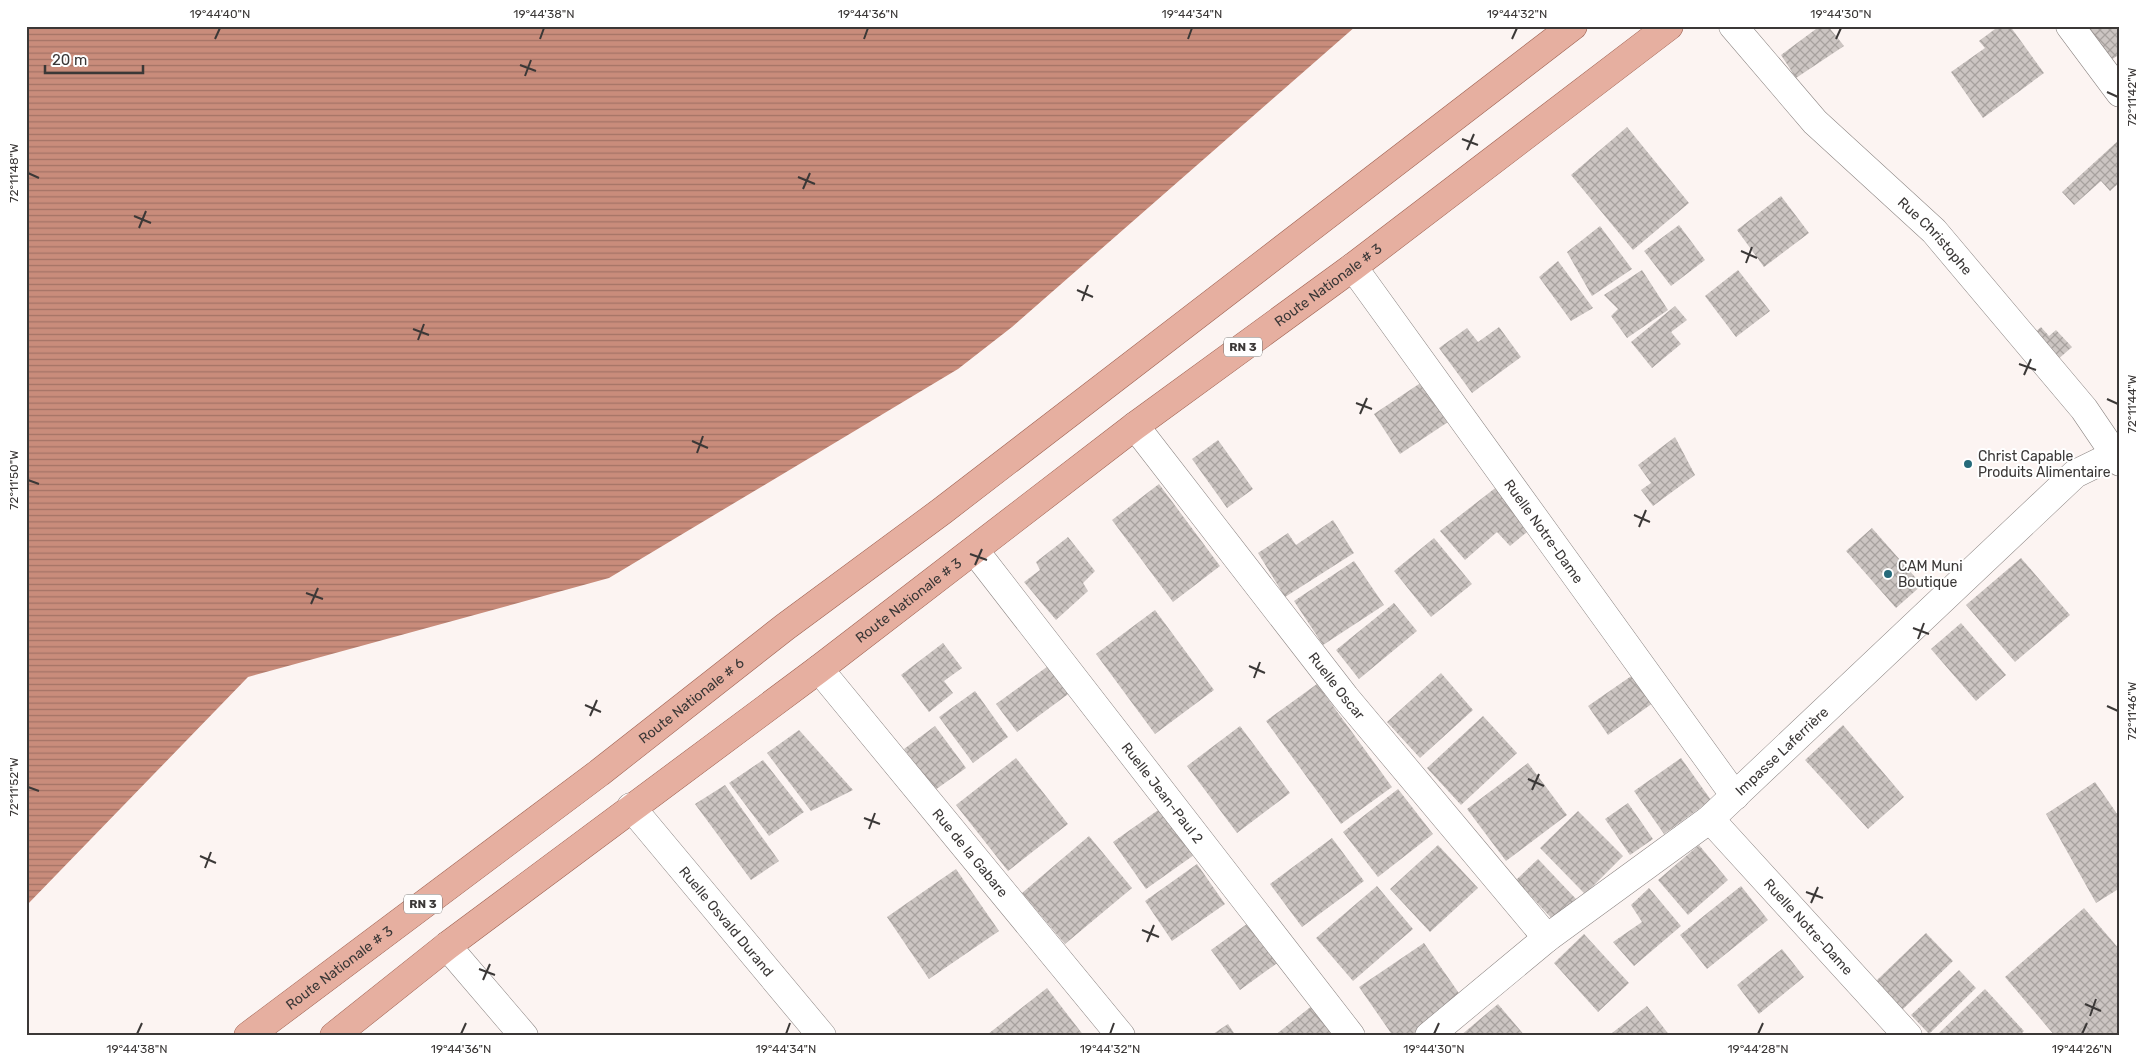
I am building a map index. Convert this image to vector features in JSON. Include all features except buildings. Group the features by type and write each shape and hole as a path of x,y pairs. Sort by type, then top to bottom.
{"main road":[{"name":"Route Nationale # 6","path":"599,773 785,627 965,493 1573,26"},
{"name":"Route Nationale # 3","path":"819,670 1135,426 1354,267 1669,26"},
{"name":"RN 3","path":"334,1036 447,946 819,670"},
{"name":"Route Nationale # 3","path":"248,1036 599,773"}],"street":[{"name":"Rue Christophe","path":"1733,26 1815,122 1934,231 2084,409 2118,456"},
{"path":"2070,26 2120,93"},
{"name":"Ruelle Notre-Dame","path":"1354,267 1736,796"},
{"name":"Ruelle Oscar","path":"1135,426 1345,696 1547,938"},
{"name":"Impasse Laferrière","path":"1429,1036 1547,938 1710,819 2075,474 2118,456"},
{"name":"Ruelle Jean-Paul 2","path":"975,551 1350,1036"},
{"name":"Rue de la Gabare","path":"819,670 1121,1036"},
{"name":"Ruelle Osvald Durand","path":"631,808 822,1036"},
{"name":"Ruelle Notre-Dame","path":"1710,819 1908,1036"},
{"path":"447,946 524,1036"}],"shaded area":[{"path":"26,26 1356,26 1012,327 958,369 609,578 248,677 26,906"}],"place":[{"name":"Christ Capable Produits Alimentaire","path":"1968,464"},
{"name":"CAM Muni Boutique","path":"1888,574"}]}
